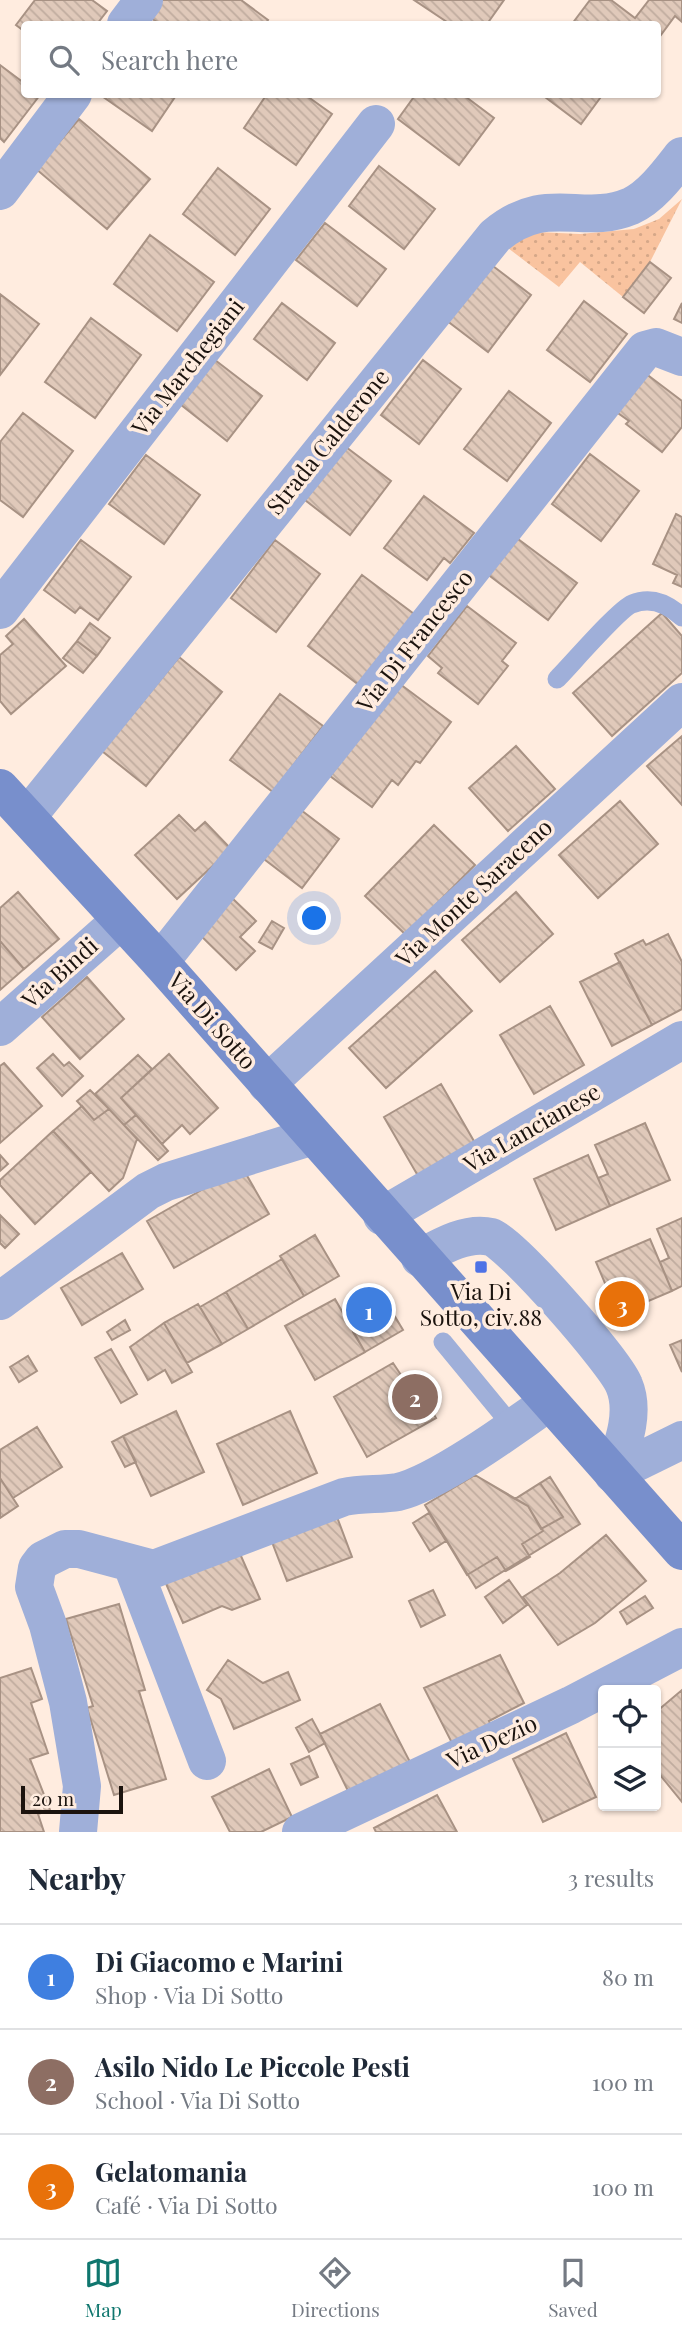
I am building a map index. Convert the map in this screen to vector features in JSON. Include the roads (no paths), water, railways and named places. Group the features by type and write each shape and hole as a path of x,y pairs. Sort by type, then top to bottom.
{"street":[{"path":"128,21 144,0"},
{"path":"0,191 70,98"},
{"name":"Via Marchegiani","path":"0,610 376,124"},
{"name":"Strada Calderone","path":"27,817 495,236 521,217 534,213 618,210 633,205 666,177 682,156"},
{"name":"Via Di Francesco","path":"160,962 645,350 656,347 682,357"},
{"name":"Via Monte Saraceno","path":"267,1084 682,702"},
{"name":"Via Di Sotto","path":"0,788 160,962 682,1551"},
{"name":"Via Bindi","path":"0,1027 121,920"},
{"name":"Via Lancianese","path":"383,1216 682,1040"},
{"path":"0,1301 148,1191 166,1182 313,1136"},
{"path":"420,1258 443,1245 479,1236 493,1238 508,1247 528,1268 624,1384 628,1416 613,1474"},
{"path":"78,1832 82,1786 71,1715 48,1626 34,1587 34,1577 43,1560 65,1549 79,1549 143,1567 344,1497 410,1488 513,1427 549,1402"},
{"path":"613,1474 682,1440"},
{"path":"143,1567 207,1761"},
{"name":"Via Dezio","path":"301,1832 571,1705 682,1647"}],"lane":[{"path":"557,679 630,604 651,600 671,607 682,617"},
{"path":"443,1342 513,1427"}],"place":[{"name":"Via Di Sotto, civ.88","path":"481,1267"},
{"name":"Gelatomania","path":"622,1304"},
{"name":"Di Giacomo e Marini","path":"369,1310"},
{"name":"Asilo Nido Le Piccole Pesti","path":"415,1397"}]}
